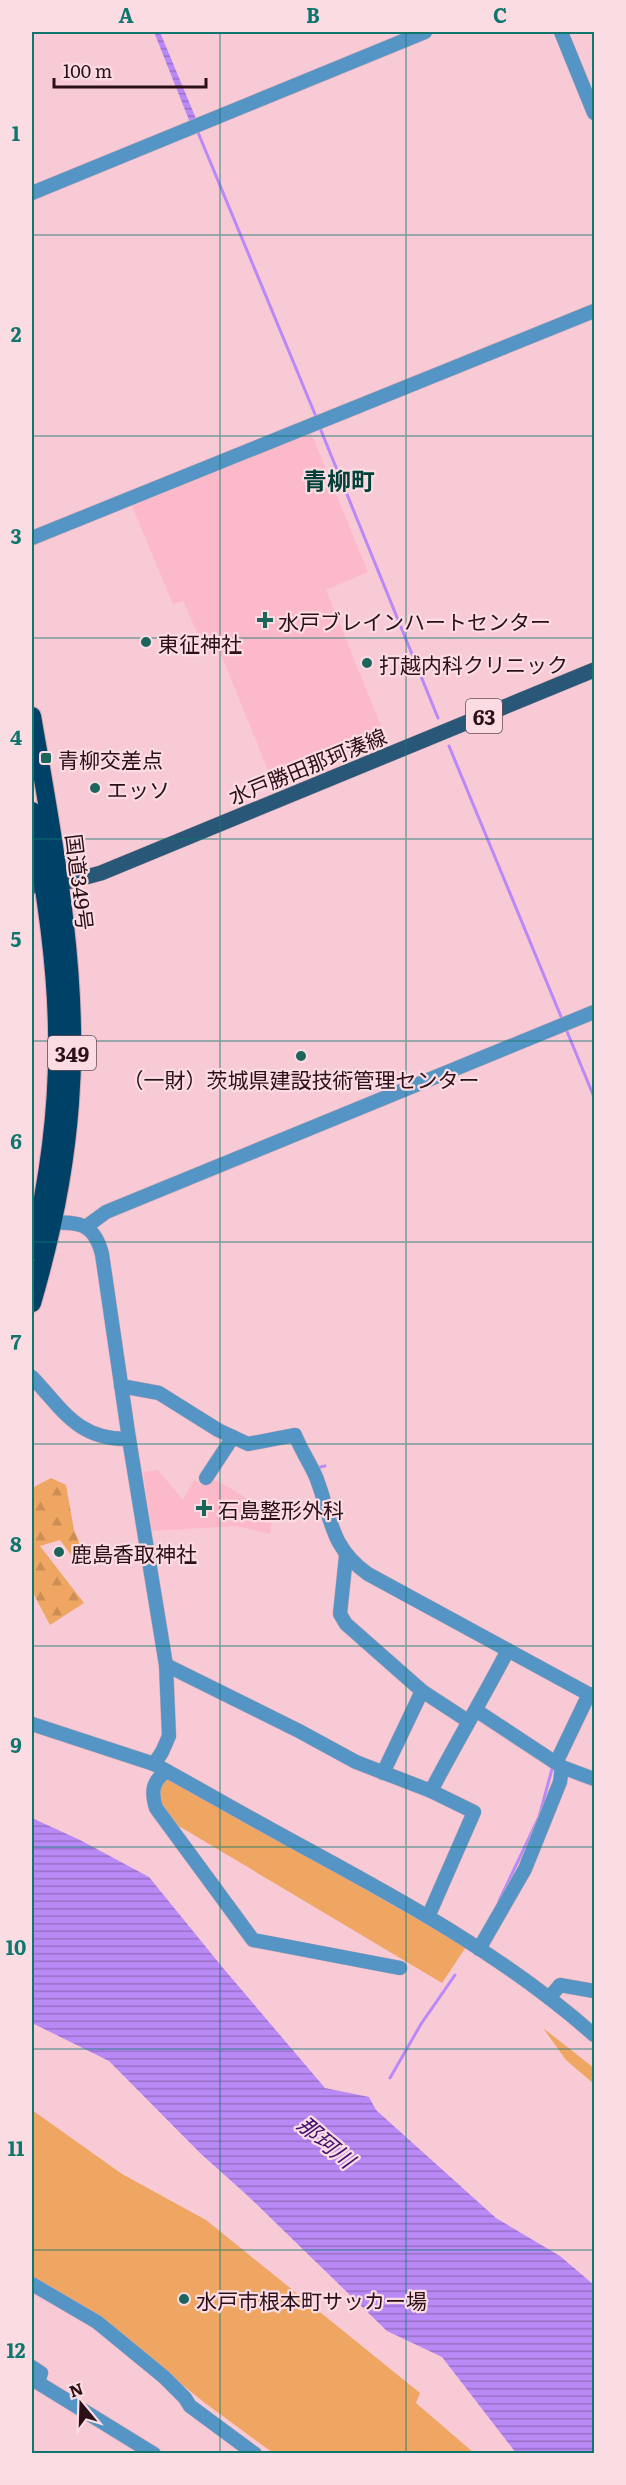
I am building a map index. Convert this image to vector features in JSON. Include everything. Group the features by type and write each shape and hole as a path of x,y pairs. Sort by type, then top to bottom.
{"highway":[{"name":"国道349号","path":"32,716 55,989 57,1057 52,1133 32,1303"},
{"name":"国道349号","path":"32,811 45,886"},
{"name":"国道349号","path":"32,1251 41,1221"}],"main road":[{"name":"水戸勝田那珂湊線","path":"45,886 101,873 594,670"}],"street":[{"path":"32,193 425,32"},
{"path":"561,32 594,113"},
{"path":"32,538 594,311"},
{"path":"87,1226 106,1212 594,1012"},
{"path":"41,1221 87,1226 93,1232 102,1254 166,1665 169,1736 154,1764"},
{"path":"32,1377 77,1425 89,1433 102,1437 129,1439"},
{"path":"121,1386 159,1393 248,1444 295,1435 316,1476 338,1544 346,1556 368,1574 592,1695 559,1765 560,1782 525,1869 479,1949"},
{"path":"206,1478 233,1437"},
{"path":"346,1556 340,1614 346,1624 422,1691 559,1765 594,1779"},
{"path":"431,1791 508,1650"},
{"path":"166,1665 356,1762 431,1791 474,1812 428,1917"},
{"path":"383,1773 422,1691"},
{"path":"32,1724 154,1764 167,1771 428,1917 549,1998 594,2035"},
{"path":"167,1771 153,1786 152,1793 156,1808 253,1940 400,1968"},
{"path":"549,1998 560,1985 594,1991"},
{"path":"32,2284 97,2322 164,2377 190,2406 255,2454"},
{"path":"32,2367 41,2373 35,2380 154,2454"}],"shaded area":[{"name":"水戸ブレインハートセンター","path":"311,433 368,572 326,590 385,736 272,780 214,637 201,641 183,601 173,604 132,506"},
{"name":"石島整形外科","path":"158,1470 183,1500 194,1480 204,1486 210,1477 242,1495 272,1517 270,1534 237,1526 152,1531 143,1472"}],"green space":[{"path":"51,1478 66,1485 74,1530 84,1554 77,1563 60,1540 40,1546 84,1603 50,1625 32,1591 32,1488"},
{"path":"167,1776 466,1947 442,1983 172,1822 156,1796"},
{"path":"543,2028 594,2068 594,2084 566,2060"},
{"name":"水戸市根本町サッカー場","path":"32,2110 122,2174 206,2220 420,2393 416,2403 474,2453 273,2453 205,2403 99,2318 32,2279"}],"water":[{"path":"154,32 160,32 197,121 191,125"},
{"name":"那珂川","path":"32,1818 80,1840 149,1877 325,2088 369,2097 376,2110 496,2218 560,2256 594,2285 594,2453 516,2453 442,2357 387,2331 248,2196 200,2153 109,2061 32,2023"}],"waterway":[{"path":"197,130 317,419"},
{"path":"320,428 438,718"},
{"path":"449,746 562,1019"},
{"path":"566,1029 594,1097"},
{"path":"315,1468 325,1466"},
{"path":"499,1901 539,1817 552,1769"},
{"path":"390,2078 421,2024 455,1975"}],"place":[{"name":"水戸ブレインハートセンター","path":"265,620"},
{"name":"東征神社","path":"146,642"},
{"name":"打越内科クリニック","path":"367,663"},
{"name":"青柳交差点","path":"46,758"},
{"name":"エッソ","path":"95,788"},
{"name":"（一財）茨城県建設技術管理センター","path":"301,1056"},
{"name":"石島整形外科","path":"204,1508"},
{"name":"鹿島香取神社","path":"59,1552"},
{"name":"水戸市根本町サッカー場","path":"184,2299"}],"district":[{"name":"青柳町","path":"339,479"}]}
